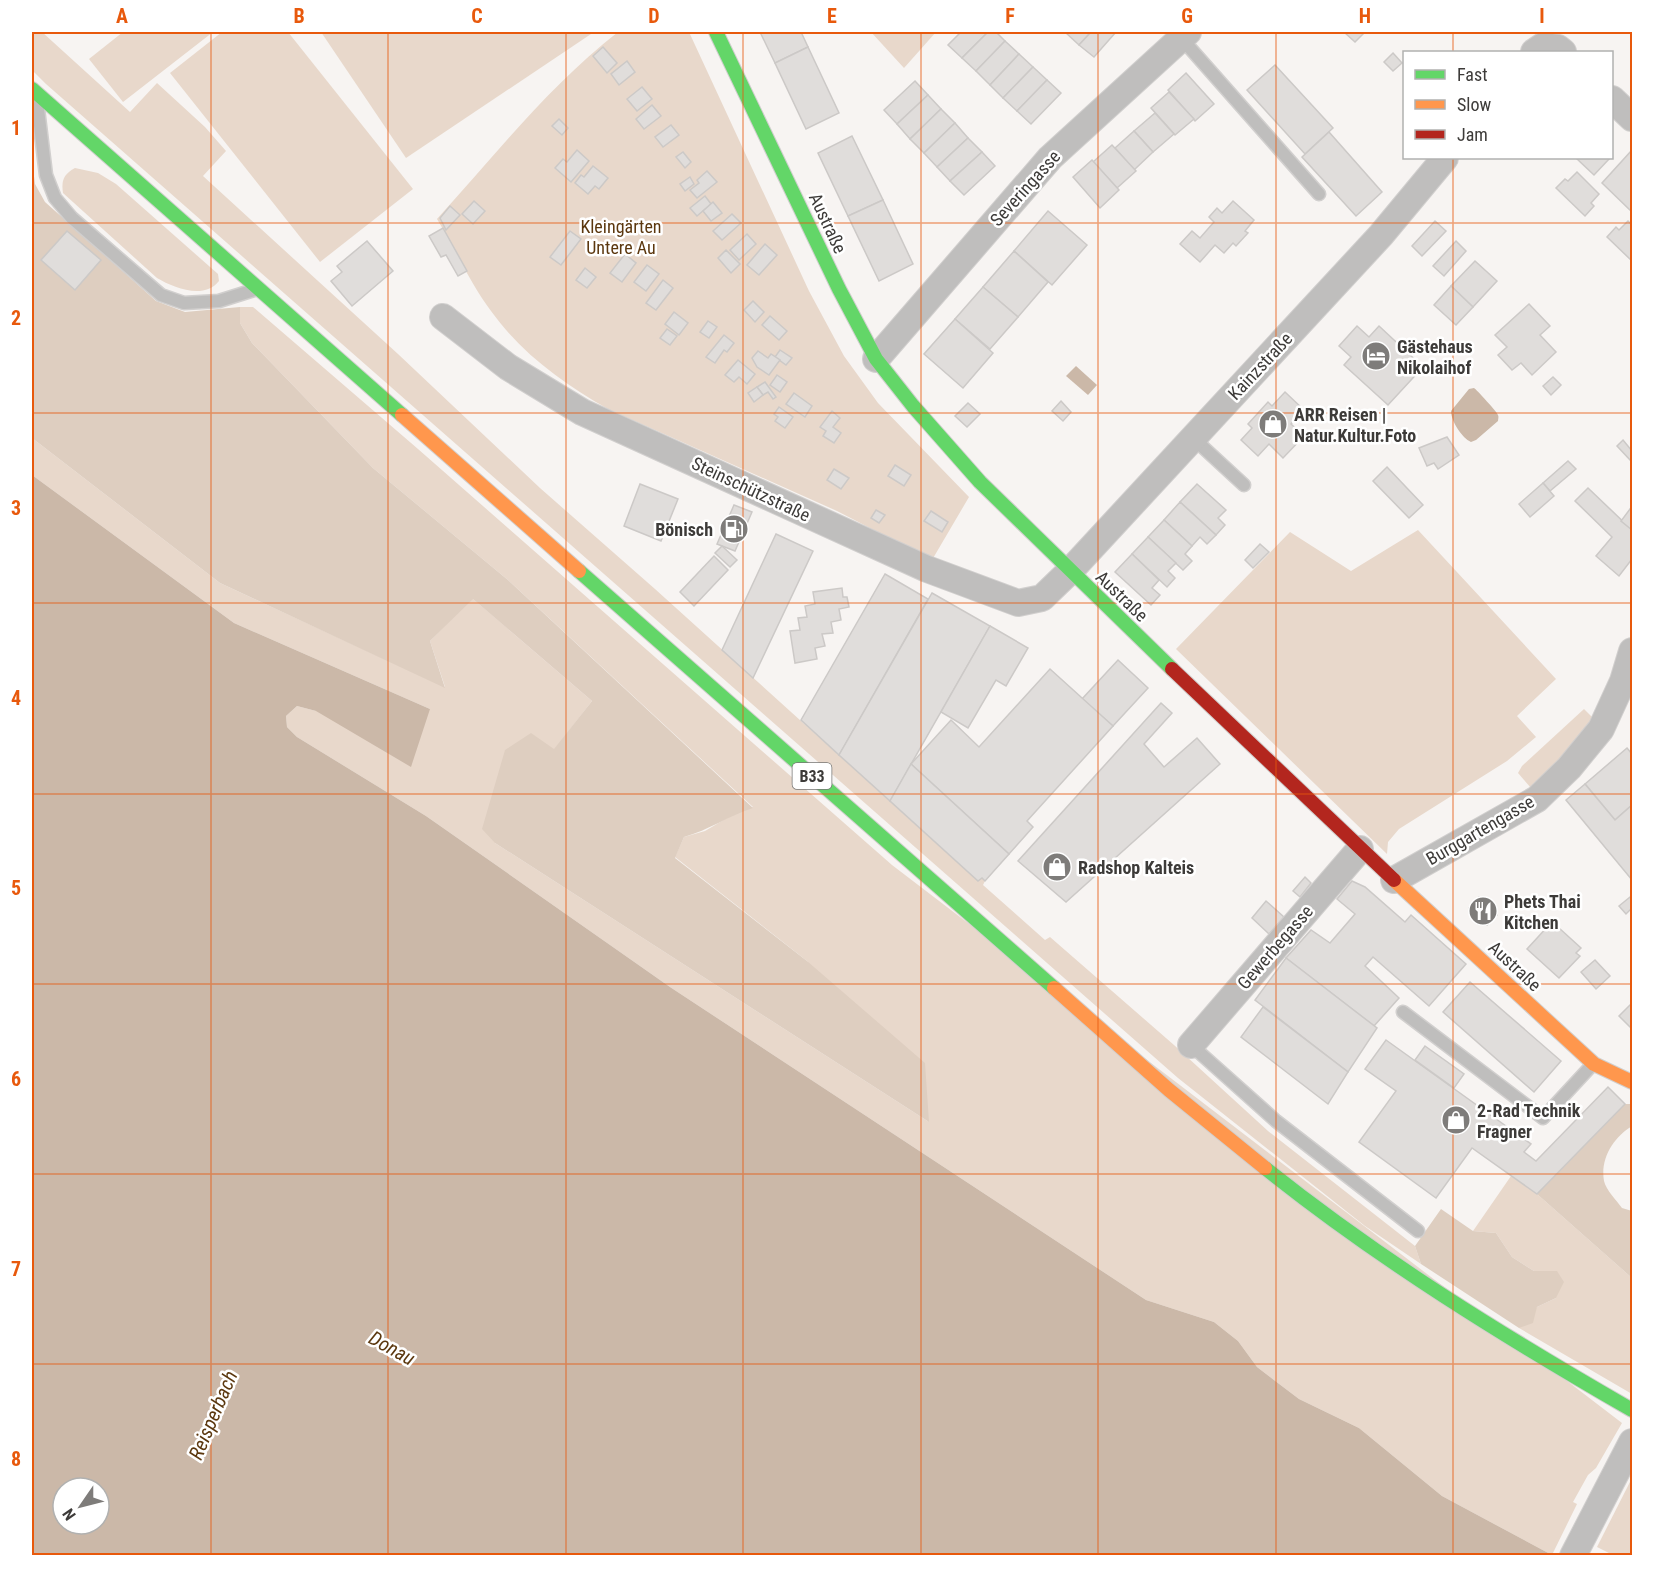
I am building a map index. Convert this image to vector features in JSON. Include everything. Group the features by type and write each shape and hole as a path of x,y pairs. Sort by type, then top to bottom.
{"main road":[{"name":"Austraße","path":"716,32 839,289 876,359 955,456 1070,571 1360,849 1594,1064 1632,1082"},
{"name":"B33","path":"34,92 1169,1090 1256,1161 1357,1238 1451,1302 1550,1364 1632,1410"}],"street":[{"name":"Severingasse","path":"876,359 1050,158 1185,35"},
{"path":"1536,51 1543,46 1558,48 1562,51"},
{"path":"1613,101 1632,118"},
{"name":"Kainzstraße","path":"1070,571 1381,236 1444,159"},
{"name":"Steinschützstraße","path":"443,317 507,367 582,412 927,569 1018,603 1042,598 1070,571"},
{"name":"Burggartengasse","path":"1394,880 1537,799 1569,768 1601,729 1623,681 1632,651"},
{"name":"Gewerbegasse","path":"1191,1045 1360,849"},
{"path":"1573,1556 1632,1442"}],"lane":[{"path":"1185,35 1319,194"},
{"path":"34,92 46,176 55,198 72,218 161,295 184,303 219,301 257,289"},
{"path":"1193,438 1244,485"},
{"path":"1403,1012 1543,1118 1594,1064"},
{"path":"1191,1045 1276,1122 1418,1232"}],"green space":[{"path":"32,32 42,32 130,112 157,83 205,127 226,151 203,176 398,354 540,488 978,881 982,878 985,881 983,885 1045,940 1050,937 1268,1131 1415,1246 1421,1264 1365,1226 1178,1078 46,84 32,70"},
{"path":"123,32 213,32 123,102 89,59"},
{"path":"222,32 288,32 413,189 320,262 170,73"},
{"path":"321,32 594,32 406,158"},
{"name":"Kleingärten Untere Au","path":"618,32 689,32 809,291 844,356 878,403 969,497 932,560 837,511 608,409 591,399 559,378 516,341 476,289 437,219 546,98"},
{"path":"871,32 936,32 904,68"},
{"path":"75,168 98,173 116,184 218,274 219,281 213,287 197,291 180,288 157,278 63,193 64,178"},
{"path":"240,307 253,307 892,865 1622,1423 1573,1502 1577,1504 1552,1555 1442,1496 1359,1428 1299,1399 1257,1367 1238,1341 1214,1322 1146,1300 670,987 426,816 297,737 287,727 286,716 297,706 316,711 430,709 234,623 32,475 32,438 220,583 445,687 430,641 472,598 592,701 554,750 495,843 929,1122 807,961 675,857 684,837 705,831 732,815 753,807 508,580 373,468 252,343 240,323"},
{"path":"1418,530 1556,679 1517,716 1536,737 1507,761 1399,829 1388,842 1387,854 1176,649 1290,532 1351,571"},
{"path":"1584,709 1596,721 1568,755 1531,788 1518,773 1522,766"},
{"path":"1511,1176 1537,1194 1632,1278 1632,1394 1519,1328 1537,1307 1556,1298 1557,1271 1534,1271 1512,1257 1496,1233 1473,1231"},
{"path":"1632,1478 1632,1555 1613,1555 1597,1547"}],"shaded area":[{"path":"32,161 35,184 45,202 156,301 185,312 240,307 240,323 252,343 373,468 508,580 753,808 684,837 675,858 807,961 925,1063 929,1122 495,843 482,829 505,750 531,733 554,749 592,701 473,599 430,641 445,688 220,583 32,438"},
{"path":"1625,1104 1632,1104 1632,1126 1614,1142 1606,1156 1603,1172 1605,1184 1612,1195 1622,1208 1632,1211 1632,1278 1537,1194"},
{"path":"1441,1209 1473,1231 1496,1233 1512,1257 1534,1271 1557,1271 1564,1282 1556,1298 1537,1307 1533,1323 1519,1328 1421,1264 1415,1246"}],"water":[{"path":"1076,366 1097,385 1088,395 1066,376"},
{"path":"1474,388 1495,410 1498,421 1471,442 1458,429 1451,411 1469,389"},
{"path":"32,475 234,623 430,709 411,767 316,711 297,706 286,716 287,727 297,737 426,816 670,987 1146,1300 1214,1322 1238,1341 1257,1367 1299,1399 1359,1428 1442,1496 1552,1555 32,1555"}],"building":[{"path":"760,32 801,32 808,47 775,63"},
{"path":"961,32 988,32 962,58 948,45"},
{"path":"988,32 996,32 1005,41 976,71 962,58"},
{"path":"1065,32 1091,32 1079,45"},
{"path":"1091,32 1116,32 1094,57 1079,45"},
{"path":"1344,32 1365,32 1355,42"},
{"path":"1005,41 1019,54 990,85 976,71"},
{"path":"603,47 617,63 607,73 593,56"},
{"path":"808,47 839,113 806,129 775,63"},
{"path":"1393,53 1402,63 1393,71 1384,62"},
{"path":"1019,54 1033,67 1003,98 990,85"},
{"path":"627,61 635,72 619,85 611,74"},
{"path":"1275,65 1333,128 1305,154 1247,90"},
{"path":"1033,67 1047,80 1017,111 1003,98"},
{"path":"1186,73 1214,104 1195,121 1168,90"},
{"path":"1047,80 1061,93 1031,124 1017,111"},
{"path":"915,81 928,95 897,124 884,110"},
{"path":"642,87 652,99 637,111 627,99"},
{"path":"1169,92 1194,119 1175,135 1151,108"},
{"path":"928,95 941,109 910,139 897,124"},
{"path":"652,105 661,116 644,129 636,119"},
{"path":"941,109 955,123 924,153 910,139"},
{"path":"1155,113 1174,134 1153,152 1134,131"},
{"path":"559,119 568,128 562,135 552,126"},
{"path":"955,123 968,138 937,167 924,153"},
{"path":"671,125 679,135 663,147 655,137"},
{"path":"1134,131 1153,152 1134,170 1115,148"},
{"path":"1329,132 1382,192 1356,216 1302,157"},
{"path":"852,136 883,200 848,216 818,153"},
{"path":"968,138 982,152 950,181 937,167"},
{"path":"1112,145 1136,171 1117,188 1093,162"},
{"path":"577,150 589,161 571,182 555,168 563,159 567,162"},
{"path":"1632,150 1632,212 1602,183"},
{"path":"683,152 691,162 685,168 676,157"},
{"path":"982,152 995,166 964,195 950,181"},
{"path":"1577,159 1609,159 1594,175"},
{"path":"1092,160 1119,190 1100,208 1073,177"},
{"path":"593,166 608,178 599,189 595,186 588,194 575,183 581,175 584,177"},
{"path":"707,171 717,182 697,198 690,190 699,183 697,180"},
{"path":"1577,172 1599,194 1591,203 1594,206 1585,216 1556,188"},
{"path":"690,177 694,184 685,191 680,184"},
{"path":"705,196 711,204 697,216 690,208"},
{"path":"883,200 913,264 879,281 848,216"},
{"path":"474,201 485,211 473,224 462,214"},
{"path":"1233,201 1254,220 1245,231 1248,233 1236,246 1233,243 1224,253 1215,245 1200,262 1180,244 1192,231 1200,238 1214,222 1209,217 1217,208 1222,213"},
{"path":"713,202 722,213 711,221 703,211"},
{"path":"450,206 460,215 446,230 440,218"},
{"path":"1048,211 1087,245 1052,285 1014,251"},
{"path":"732,214 741,223 722,240 713,231"},
{"path":"1435,221 1446,231 1422,256 1412,246"},
{"path":"1628,221 1632,225 1632,261 1607,237 1616,227 1619,230"},
{"path":"443,228 467,271 458,276 446,255 441,257 429,236"},
{"path":"67,231 101,260 75,290 41,260"},
{"path":"570,231 581,239 561,265 550,257"},
{"path":"747,234 756,244 739,260 730,250"},
{"path":"367,241 393,271 352,306 331,281 342,272 337,266"},
{"path":"1456,241 1466,251 1444,276 1433,266"},
{"path":"765,244 777,255 759,275 747,265"},
{"path":"726,250 740,264 731,273 718,258"},
{"path":"1014,251 1048,282 1018,317 983,287"},
{"path":"625,254 636,263 622,282 610,273"},
{"path":"1475,261 1497,281 1473,307 1451,286"},
{"path":"647,265 659,274 646,291 634,282"},
{"path":"585,268 596,277 587,288 576,280"},
{"path":"663,280 673,288 656,310 646,303"},
{"path":"1451,286 1473,307 1456,325 1434,305"},
{"path":"983,287 1018,317 990,349 955,319"},
{"path":"753,301 764,312 755,322 744,310"},
{"path":"1529,304 1550,326 1540,335 1556,352 1532,375 1521,363 1512,370 1498,355 1507,347 1495,335"},
{"path":"674,312 688,323 679,335 665,324"},
{"path":"770,316 787,331 779,340 762,325"},
{"path":"955,319 993,353 963,388 924,354"},
{"path":"708,321 717,327 709,338 700,332"},
{"path":"1357,326 1369,337 1379,326 1423,367 1388,405 1344,365 1351,357 1339,346"},
{"path":"667,329 677,336 670,345 660,338"},
{"path":"724,335 734,343 727,352 724,350 715,363 706,357"},
{"path":"780,350 792,358 786,365 775,357"},
{"path":"758,351 768,358 771,354 780,360 769,375 757,367 752,358"},
{"path":"738,360 755,374 747,384 739,377 734,382 725,375"},
{"path":"777,375 787,382 780,392 770,385"},
{"path":"1553,377 1561,385 1551,395 1543,386"},
{"path":"765,382 776,397 773,399 768,392 763,395 757,387"},
{"path":"757,387 763,395 754,402 748,393"},
{"path":"1285,392 1304,410 1291,424 1304,436 1283,458 1269,444 1258,456 1241,440 1252,428 1248,424 1268,402 1272,406"},
{"path":"794,393 812,406 805,417 786,404"},
{"path":"1061,401 1071,412 1063,421 1052,411"},
{"path":"968,403 980,414 967,427 955,416"},
{"path":"779,407 793,417 785,428 775,421 778,417 774,414"},
{"path":"832,411 840,418 833,427 841,433 834,443 823,436 826,431 820,427"},
{"path":"1447,437 1459,455 1438,469 1434,463 1427,466 1419,448"},
{"path":"1623,440 1632,451 1632,462 1617,446"},
{"path":"1568,461 1576,469 1550,491 1543,483"},
{"path":"895,465 911,475 904,486 888,476"},
{"path":"1387,467 1423,505 1409,518 1373,481"},
{"path":"834,469 849,478 841,489 827,480"},
{"path":"1543,483 1554,496 1530,517 1519,504"},
{"path":"640,484 678,499 661,541 624,526"},
{"path":"1197,484 1226,510 1218,518 1225,525 1216,535 1180,502"},
{"path":"1588,488 1632,530 1632,559 1619,576 1596,556 1612,537 1575,501"},
{"path":"1180,502 1216,535 1207,544 1200,537 1192,546 1164,520"},
{"path":"734,505 752,512 735,551 717,544"},
{"path":"1630,509 1632,511 1632,530 1621,521"},
{"path":"876,510 885,515 879,523 871,518"},
{"path":"931,511 948,522 942,532 924,521"},
{"path":"1164,520 1192,546 1185,554 1192,561 1183,570 1148,537"},
{"path":"776,534 813,551 753,678 722,650"},
{"path":"1148,537 1176,563 1168,571 1175,578 1167,587 1132,554"},
{"path":"1260,544 1269,552 1253,568 1245,560"},
{"path":"722,546 737,560 730,567 715,553"},
{"path":"1132,554 1159,580 1152,588 1160,595 1151,605 1115,572"},
{"path":"714,556 728,570 694,606 680,592"},
{"path":"885,574 928,599 839,755 801,720"},
{"path":"842,588 843,597 847,597 849,607 839,609 841,620 831,622 833,633 822,634 825,646 815,648 817,659 795,663 790,631 800,630 798,618 807,617 805,606 815,604 813,592"},
{"path":"932,593 990,626 890,801 839,755"},
{"path":"990,626 1028,648 1006,686 996,680 968,728 941,712"},
{"path":"1118,660 1148,688 1113,726 1082,699"},
{"path":"1050,669 1113,726 1027,821 1033,827 1009,854 911,764 951,720 979,747"},
{"path":"1161,703 1172,713 1144,744 1164,767 1197,738 1220,764 1066,902 1018,861"},
{"path":"1627,748 1632,754 1632,805 1615,820 1585,784"},
{"path":"911,764 1009,854 985,881 982,878 978,881 890,801"},
{"path":"1585,784 1615,820 1632,805 1632,880 1566,800"},
{"path":"1305,877 1311,883 1300,897 1293,891"},
{"path":"1352,881 1365,887 1405,922 1411,915 1466,964 1429,1006 1373,957 1365,966 1399,998 1374,1026 1286,958 1311,930 1330,943 1355,914 1337,899"},
{"path":"1479,897 1497,915 1487,925 1469,908"},
{"path":"1630,897 1632,908 1626,914 1619,906"},
{"path":"1266,901 1284,917 1269,934 1252,918"},
{"path":"1549,925 1555,931 1558,927 1581,948 1576,953 1580,956 1559,978 1527,949"},
{"path":"1286,958 1377,1028 1348,1072 1255,1000"},
{"path":"1595,960 1610,976 1596,989 1581,972"},
{"path":"1470,982 1561,1061 1534,1092 1443,1012"},
{"path":"1632,1003 1632,1029 1619,1016"},
{"path":"1263,1007 1348,1072 1328,1104 1241,1037"},
{"path":"1386,1040 1531,1144 1524,1152 1536,1161 1608,1087 1625,1104 1537,1194 1472,1148 1436,1198 1359,1142 1396,1091 1365,1069"},
{"path":"1425,1046 1464,1074 1454,1088 1415,1060"}],"traffic: fast":[{"path":"716,32 839,289 876,359 913,406 980,482 1172,669"},
{"path":"32,89 402,415"},
{"path":"579,571 1054,988"},
{"path":"1265,1168 1398,1266 1537,1354 1632,1410"}],"traffic: slow":[{"path":"402,415 579,571"},
{"path":"1394,880 1594,1064 1632,1082"},
{"path":"1054,988 1169,1090 1265,1168"}],"traffic: jam":[{"path":"1172,669 1394,880"}],"place":[{"name":"Gästehaus Nikolaihof","path":"1376,356"},
{"name":"ARR Reisen | Natur.Kultur.Foto","path":"1273,424"},
{"name":"Bönisch","path":"734,529"},
{"name":"Radshop Kalteis","path":"1057,867"},
{"name":"Phets Thai Kitchen","path":"1483,911"},
{"name":"2-Rad Technik Fragner","path":"1456,1120"}],"water label":[{"name":"Donau","path":"392,1348"},
{"name":"Reisperbach","path":"213,1415"}]}
